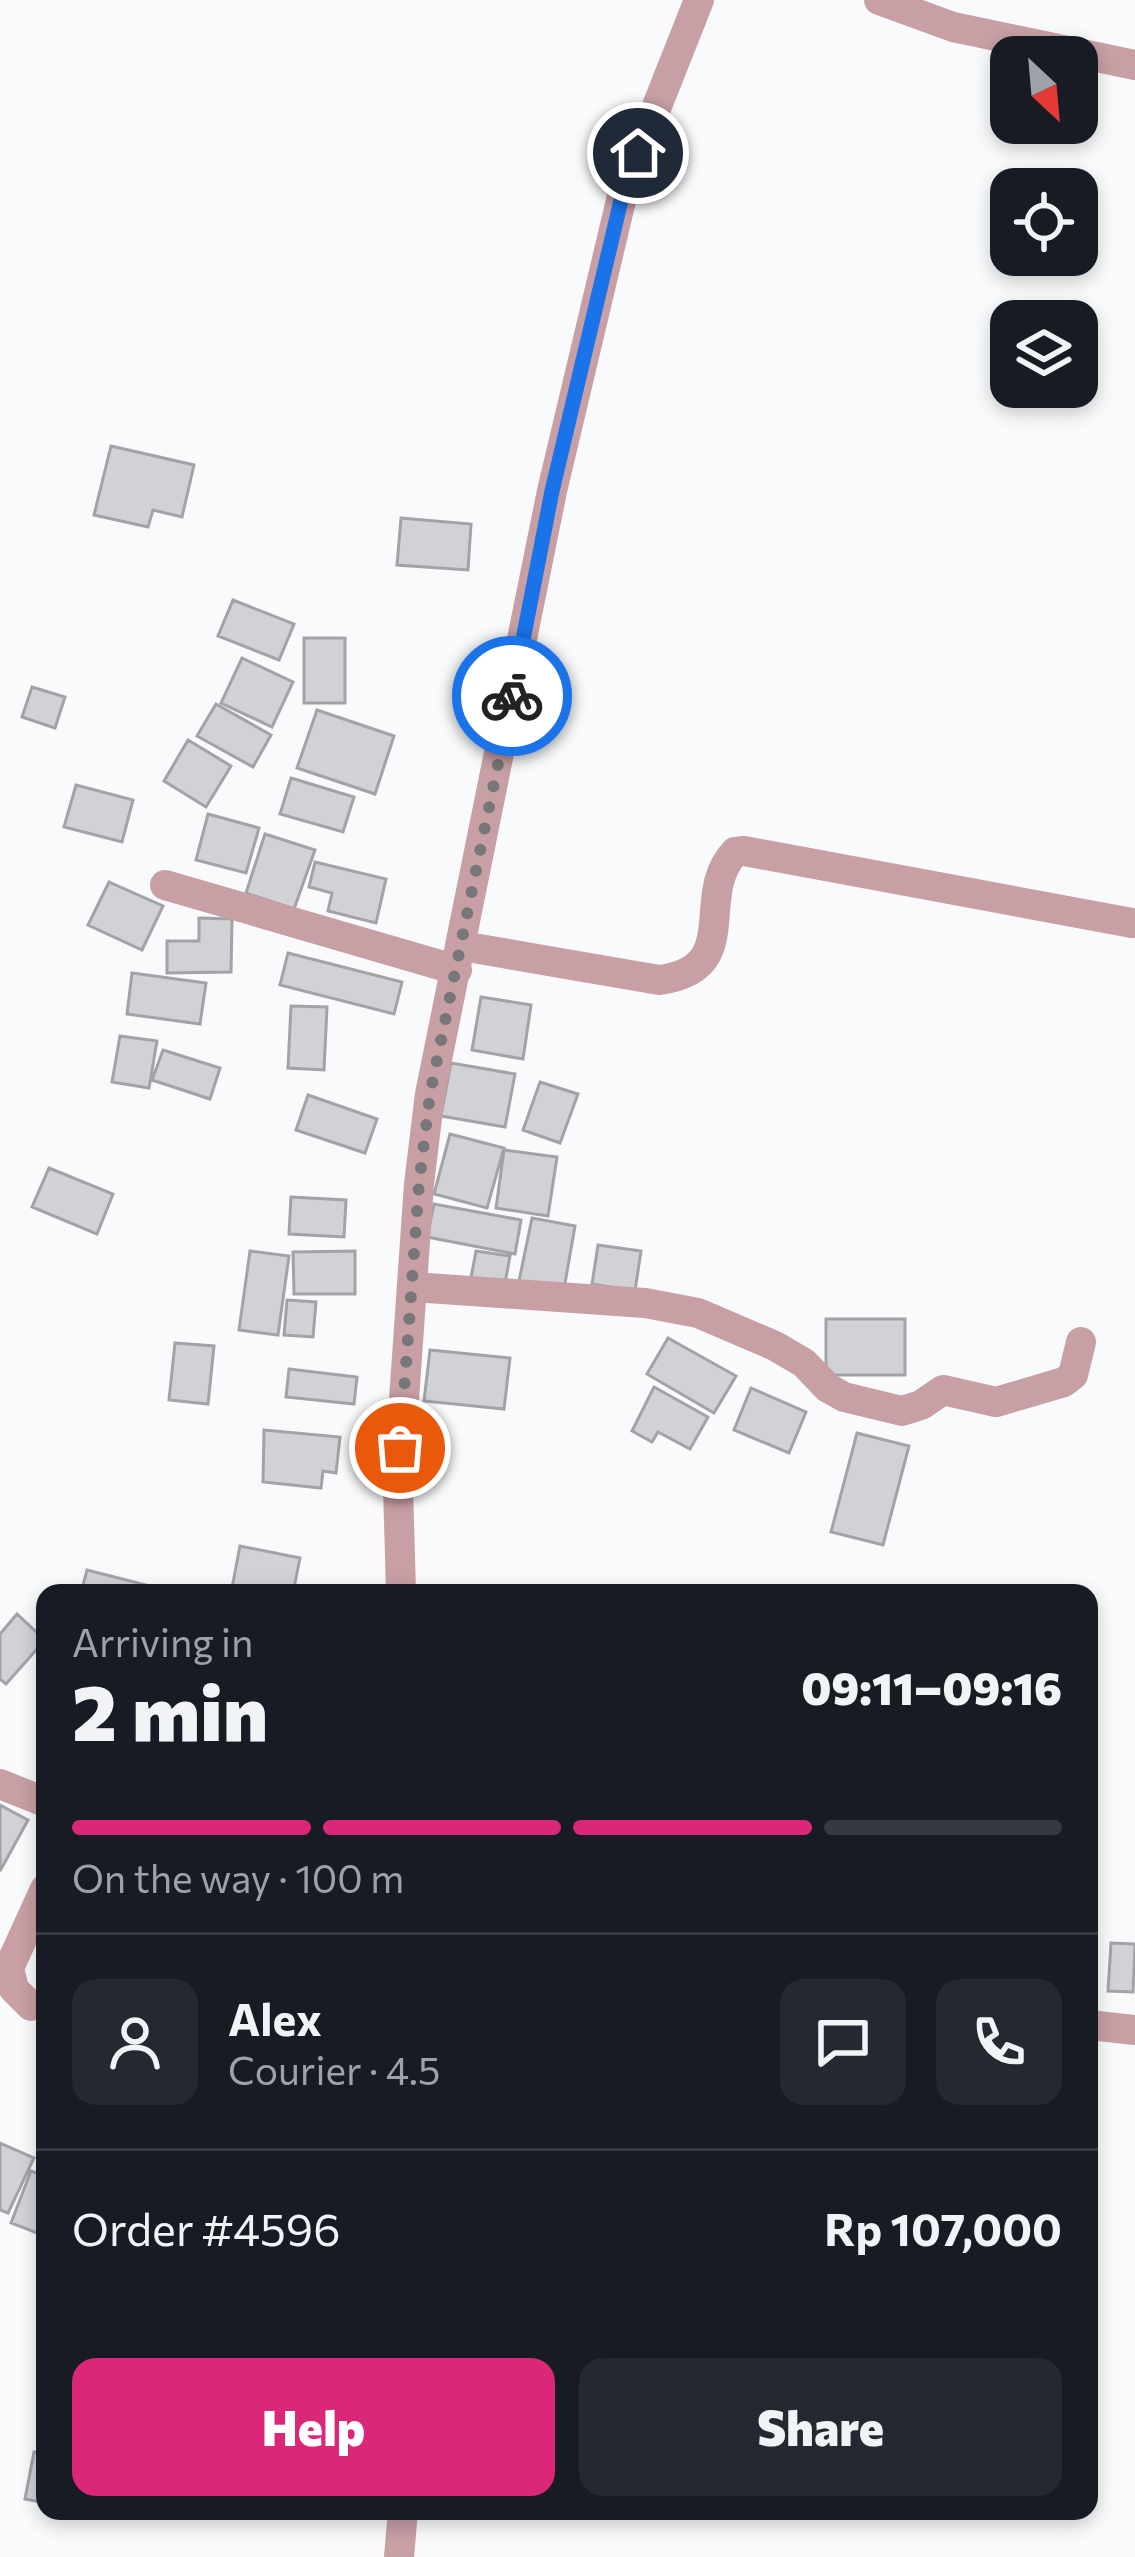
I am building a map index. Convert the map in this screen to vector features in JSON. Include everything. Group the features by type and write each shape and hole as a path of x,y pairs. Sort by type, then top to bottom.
{"street":[{"path":"401,1584 398,1486 419,1184 430,1094 552,491 623,192 699,0"},
{"path":"879,0 953,27 1135,65"},
{"path":"165,886 460,958 659,980 694,971 705,958 723,869 735,852 1132,923"},
{"path":"413,1287 645,1303 698,1313 776,1346 844,1397 902,1411 943,1390 1003,1402 1064,1382 1072,1375 1082,1342"},
{"path":"0,1784 36,1798"},
{"path":"31,2006 14,1989 8,1968 36,1908"},
{"path":"1098,2026 1135,2030"},
{"path":"399,2557 402,2520"}],"building":[{"path":"111,446 194,465 182,517 153,510 148,527 94,515"},
{"path":"401,518 471,524 468,570 397,565"},
{"path":"233,600 294,624 279,660 218,636"},
{"path":"304,638 345,638 345,703 304,703"},
{"path":"242,658 293,682 272,727 221,703"},
{"path":"32,687 65,697 55,728 22,717"},
{"path":"216,704 271,735 253,767 197,736"},
{"path":"317,710 394,736 375,794 297,768"},
{"path":"188,740 231,766 206,807 164,781"},
{"path":"291,778 354,797 343,832 280,814"},
{"path":"76,785 133,800 122,842 64,827"},
{"path":"208,814 259,828 246,873 196,860"},
{"path":"265,834 315,850 294,909 246,893"},
{"path":"315,862 386,879 376,923 328,911 332,893 309,887"},
{"path":"109,882 163,906 142,950 88,925"},
{"path":"199,918 232,919 231,972 167,973 167,941 199,941"},
{"path":"288,953 402,982 394,1014 280,985"},
{"path":"132,973 206,983 200,1024 127,1014"},
{"path":"481,997 531,1005 523,1059 472,1050"},
{"path":"291,1006 327,1007 324,1070 288,1068"},
{"path":"120,1036 157,1041 149,1088 112,1082"},
{"path":"163,1050 220,1068 210,1099 152,1080"},
{"path":"451,1063 515,1074 505,1127 441,1116"},
{"path":"540,1082 578,1094 560,1143 523,1130"},
{"path":"308,1095 377,1119 365,1153 296,1130"},
{"path":"450,1134 504,1148 487,1208 434,1194"},
{"path":"504,1150 557,1157 548,1216 496,1208"},
{"path":"49,1168 113,1194 97,1234 32,1207"},
{"path":"291,1197 346,1200 344,1237 289,1234"},
{"path":"434,1204 521,1220 515,1254 427,1237"},
{"path":"532,1218 575,1226 564,1289 519,1281"},
{"path":"598,1245 641,1251 635,1291 592,1284"},
{"path":"250,1251 289,1256 278,1335 239,1330"},
{"path":"355,1251 355,1294 294,1294 293,1252"},
{"path":"476,1251 510,1256 504,1289 470,1283"},
{"path":"287,1300 316,1302 313,1337 284,1335"},
{"path":"826,1319 905,1319 905,1375 826,1375"},
{"path":"668,1338 736,1376 714,1413 647,1374"},
{"path":"175,1343 214,1346 208,1404 169,1400"},
{"path":"430,1350 510,1358 504,1409 424,1401"},
{"path":"289,1369 357,1377 354,1404 286,1397"},
{"path":"654,1387 708,1417 690,1449 658,1432 652,1442 632,1431"},
{"path":"751,1388 806,1412 789,1453 734,1430"},
{"path":"264,1430 340,1437 336,1473 323,1471 321,1488 263,1482"},
{"path":"857,1433 909,1446 883,1545 831,1532"},
{"path":"240,1546 300,1558 295,1584 233,1584"},
{"path":"87,1570 142,1584 83,1584"},
{"path":"17,1614 36,1632 36,1650 6,1684 0,1679 0,1634"},
{"path":"0,1805 28,1820 0,1871"},
{"path":"1111,1943 1135,1944 1133,1992 1108,1991"},
{"path":"0,2143 34,2158 8,2213 0,2210"},
{"path":"31,2171 36,2173 36,2233 11,2223"},
{"path":"34,2452 36,2452 36,2501 25,2499"}],"way so far":[{"path":"400,1448 430,1094 512,696"}],"route":[{"path":"512,696 552,491 623,192 638,153"}]}
